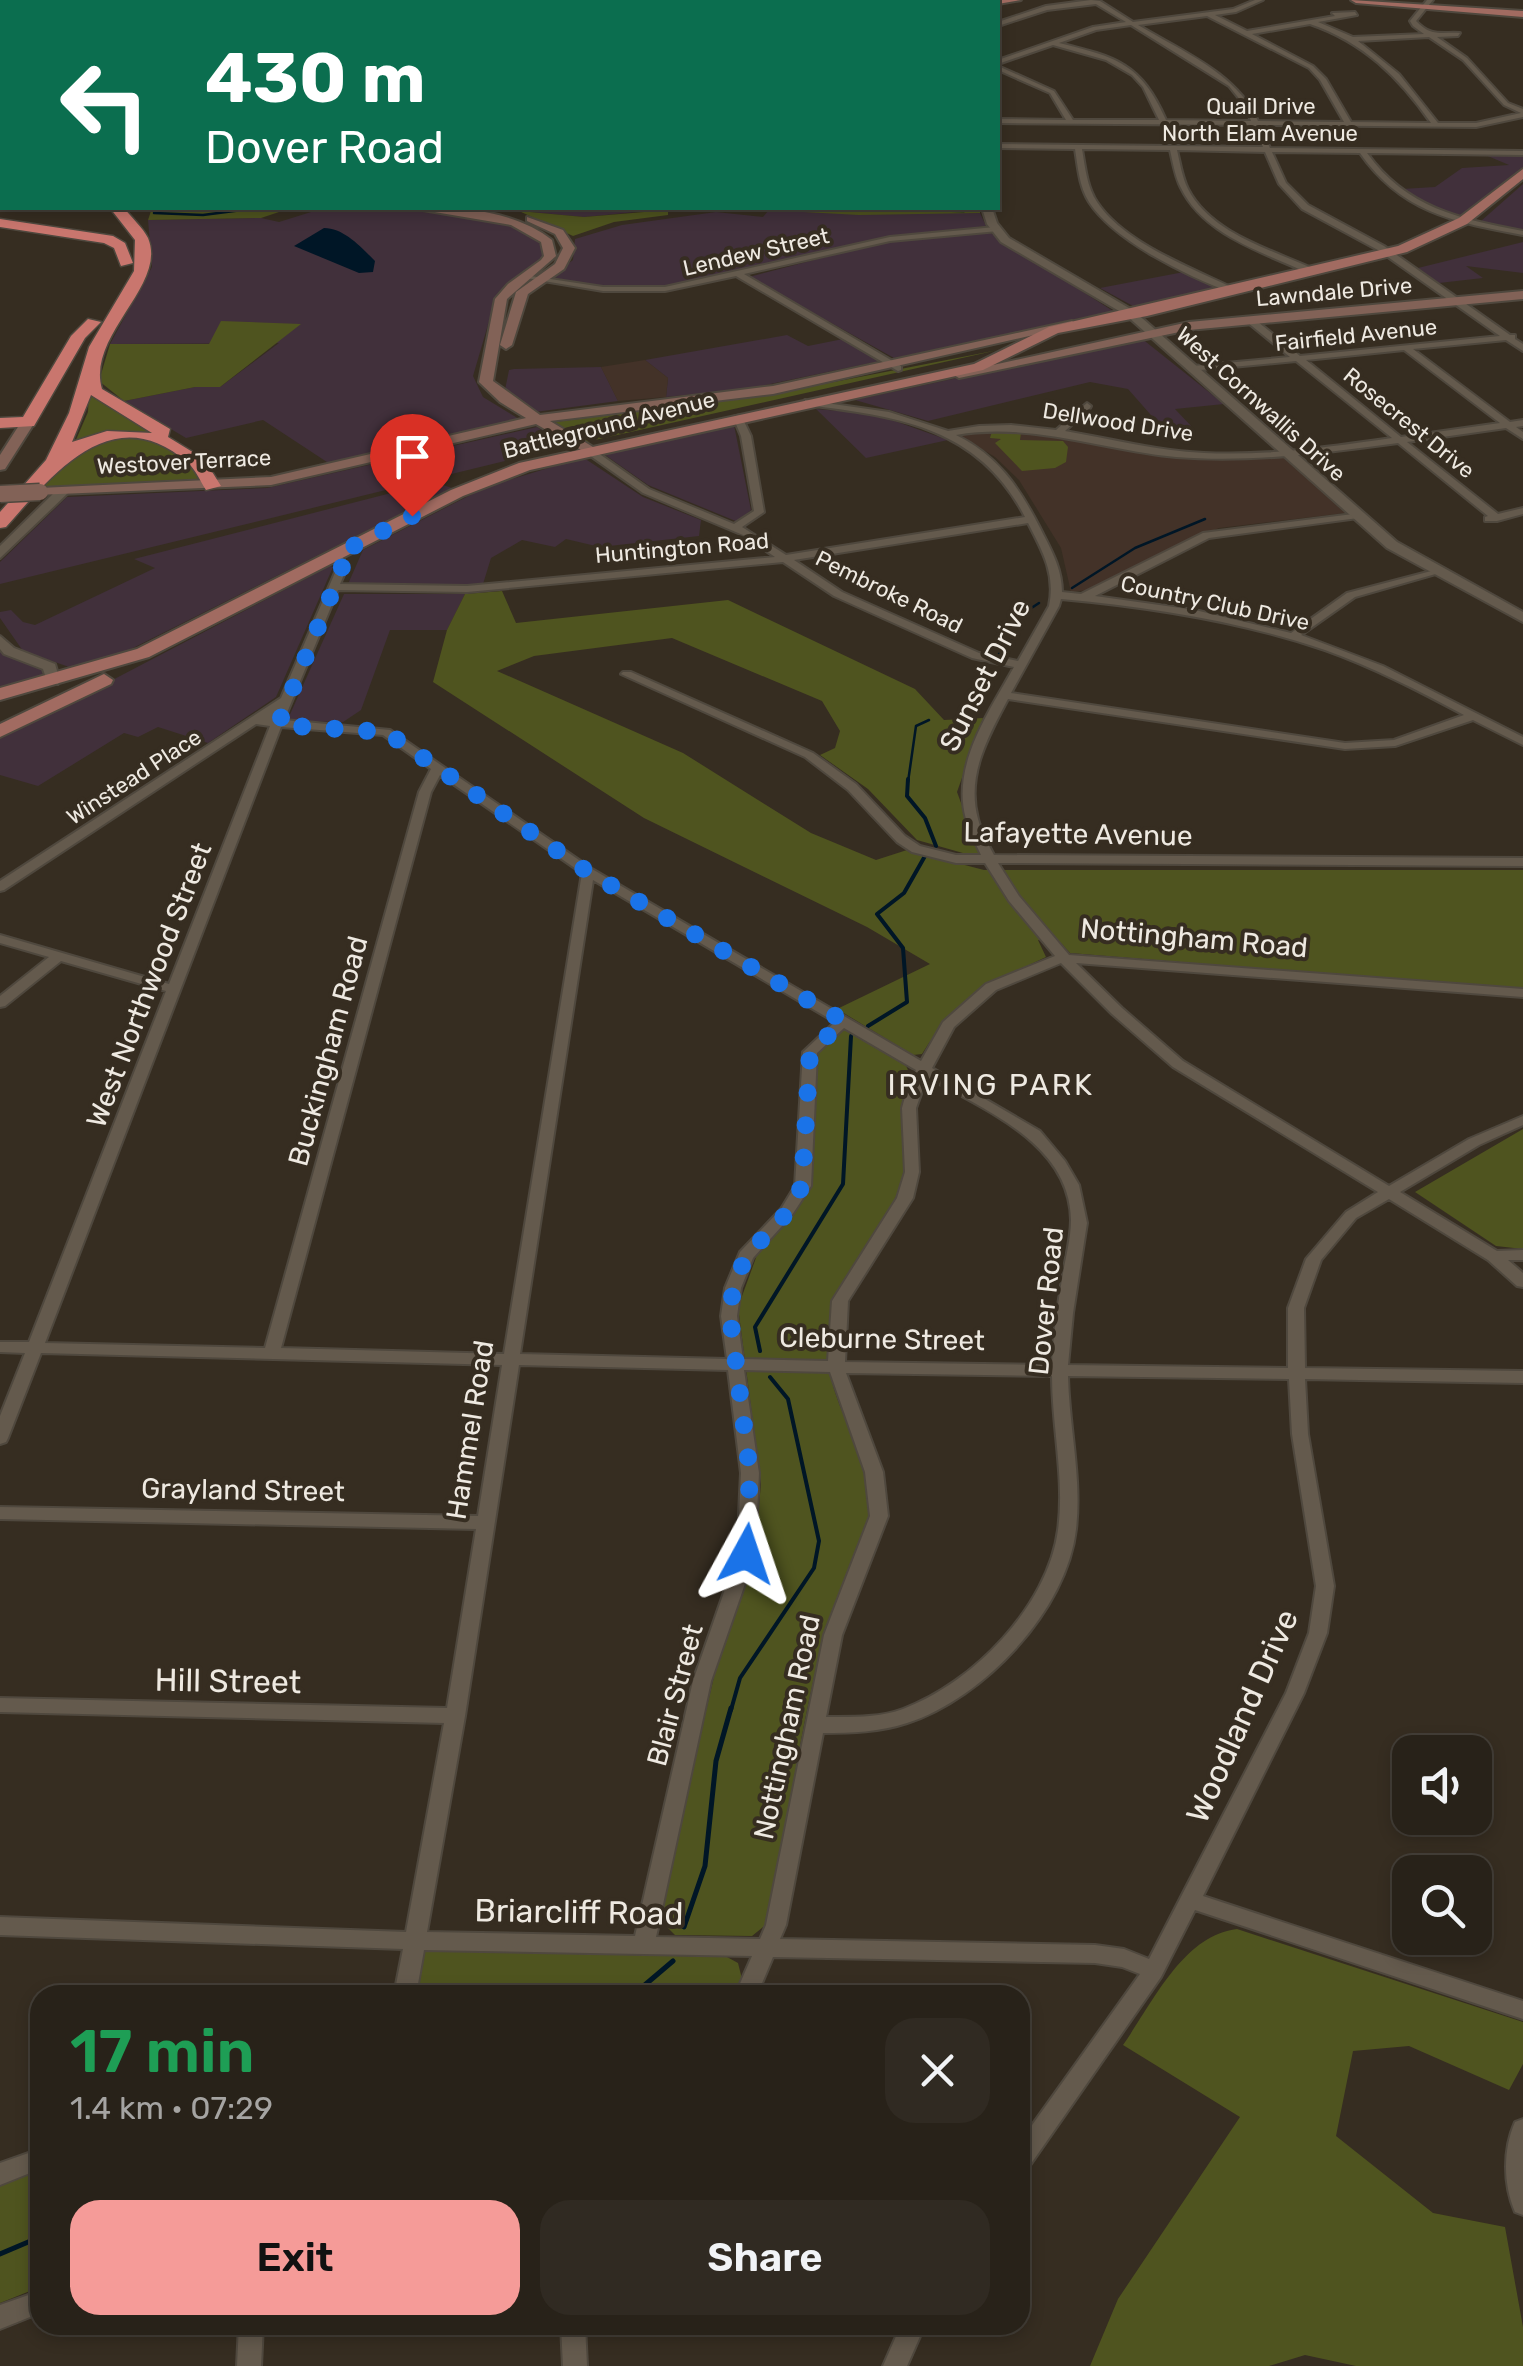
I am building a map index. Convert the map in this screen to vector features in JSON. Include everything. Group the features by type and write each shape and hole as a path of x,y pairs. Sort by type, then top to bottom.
{"highway":[{"path":"0,504 26,476 56,432 73,368 126,263 125,235 104,210"},
{"path":"119,210 142,240"},
{"path":"0,523 54,462 77,413 88,371 138,278 144,254 144,210"},
{"path":"0,221 51,212"},
{"path":"0,221 108,239 120,246 126,263"},
{"path":"0,425 28,422 79,336 93,322"},
{"path":"88,371 91,385 102,396 210,461 216,477 212,486"},
{"path":"54,462 92,439 149,436 198,462 212,486"}],"main road":[{"path":"1356,0 1428,3"},
{"path":"1385,0 1523,13"},
{"name":"Battleground Avenue","path":"826,398 845,396 861,400 978,367 1018,345 1072,325 1389,254 1463,221 1519,179"},
{"path":"431,210 502,220 536,232 546,240 550,256 507,288 498,307 486,382 499,393 522,292 567,256 569,248 559,232 520,216 482,210"},
{"name":"Lawndale Drive","path":"1000,358 1150,332 1523,295"},
{"name":"Westover Terrace","path":"893,366 978,343 1072,325"},
{"name":"Lawndale Drive","path":"861,400 1150,332"},
{"path":"941,360 981,349 978,343"},
{"name":"Westover Terrace","path":"0,494 271,481 538,419 608,407 754,393 1018,345"},
{"name":"Battleground Avenue","path":"51,685 136,658 502,474 588,450 1000,358"},
{"name":"Pembroke Road","path":"499,393 588,450"},
{"path":"0,466 28,422"},
{"path":"0,425 11,448"},
{"path":"0,702 136,658"},
{"path":"0,694 51,685"},
{"path":"0,729 51,685"},
{"path":"0,716 0,729"}],"street":[{"path":"1000,64 1052,42 1130,22 1246,8 1260,0"},
{"path":"1000,23 1046,8 1096,1 1222,77 1244,100 1283,184 1305,207 1389,254 1523,348"},
{"path":"1428,3 1414,23 1465,59 1506,104 1523,114"},
{"path":"1208,14 1248,32 1318,73 1349,124"},
{"path":"1248,32 1338,15"},
{"path":"1311,22 1353,39 1400,74 1436,125"},
{"path":"1353,39 1458,34"},
{"path":"1052,42 1112,61 1138,76 1151,89 1164,123"},
{"path":"1000,66 1052,92 1071,122"},
{"name":"Quail Drive","path":"1000,121 1483,125 1523,114"},
{"name":"North Elam Avenue","path":"1000,146 1523,153"},
{"path":"1078,150 1087,190 1104,215 1136,238 1232,291"},
{"path":"1173,150 1184,189 1205,214 1314,272"},
{"path":"1363,152 1376,172 1402,194 1463,221 1523,233"},
{"name":"West Cornwallis Drive","path":"987,210 995,228 1024,253 1130,314 1392,544 1523,618"},
{"name":"Lendew Street","path":"524,276 646,290 740,275 890,239 995,228"},
{"path":"740,275 893,366"},
{"name":"Rosecrest Drive","path":"1250,320 1492,519 1523,511"},
{"name":"Fairfield Avenue","path":"1193,369 1523,336"},
{"path":"1406,348 1523,436"},
{"name":"Sunset Drive","path":"806,402 861,400 946,434 1006,477 1052,559 1058,595 984,737 967,786 969,808 994,862 1061,958 1136,1032 1178,1064 1494,1256 1523,1282"},
{"path":"1059,432 1088,406"},
{"path":"736,527 760,512 738,416"},
{"name":"Dellwood Drive","path":"946,434 1002,426 1197,456 1523,424"},
{"name":"Pembroke Road","path":"588,450 646,492 736,527 816,582 950,646 1022,664"},
{"path":"0,554 64,491"},
{"path":"1084,598 1207,535 1358,516"},
{"name":"Huntington Road","path":"334,588 467,589 784,558 1031,519"},
{"name":"West Northwood Street","path":"0,1438 287,697 344,562 338,554"},
{"path":"1292,637 1351,595 1435,570"},
{"name":"Country Club Drive","path":"1058,595 1204,616 1292,637 1376,667 1523,742"},
{"path":"0,640 51,685"},
{"name":"Lafayette Avenue","path":"626,674 809,755 852,787 901,839 916,849 956,860 1523,862"},
{"path":"1007,696 1345,746 1395,743 1473,716"},
{"name":"Winstead Place","path":"0,887 257,721 287,697"},
{"name":"Dover Road","path":"257,721 386,732 588,872 1034,1134 1069,1176 1078,1200 1079,1224 1060,1370 1069,1516 1064,1552 1049,1590 1018,1631 946,1698 863,1725 815,1724"},
{"name":"Buckingham Road","path":"272,1351 426,792 438,767"},
{"name":"Hammel Road","path":"407,1985 455,1716 588,872"},
{"path":"0,940 173,989"},
{"path":"0,1003 59,956"},
{"name":"Nottingham Road","path":"751,1985 768,1947 833,1635 879,1516 874,1472 836,1367 840,1301 905,1198 912,1172 909,1108 948,1025 991,987 1061,958 1523,994"},
{"name":"Blair Street","path":"642,1946 702,1681 746,1554 750,1473 730,1316 733,1288 746,1256 788,1212 802,1186 810,1052 844,1021"},
{"name":"Woodland Drive","path":"1030,2146 1154,1972 1295,1693 1323,1618 1324,1570 1300,1434 1296,1374 1296,1308 1314,1259 1351,1215 1474,1142 1523,1120"},
{"path":"1494,1256 1523,1255"},
{"name":"Cleburne Street","path":"0,1346 836,1367 1523,1377"},
{"name":"Grayland Street","path":"0,1513 486,1522"},
{"name":"Hill Street","path":"0,1706 455,1716"},
{"path":"1193,1901 1523,2010"},
{"name":"Briarcliff Road","path":"0,1926 418,1941 1095,1954 1124,1958 1154,1972"},
{"path":"1523,2129 1516,2159 1523,2204"},
{"path":"0,2174 30,2162"},
{"path":"0,2317 30,2306"},
{"path":"249,2366 251,2335"},
{"path":"573,2335 575,2366"},
{"path":"895,2366 909,2335"}],"shaded area":[{"path":"1483,154 1523,154 1523,167 1461,215 1438,209 1402,189 1435,187 1462,168 1509,165"},
{"path":"1523,184 1523,230 1481,221"},
{"path":"318,210 409,210 517,227 539,242 544,252 538,264 497,294 473,376 483,397 519,419 330,464 263,420 186,438 124,401 195,387 220,387 279,343 110,344 152,267 148,220 261,218 279,222"},
{"path":"509,210 657,210 584,217"},
{"path":"768,211 980,213 986,226 877,239 660,288 601,287 551,277 573,260 575,239 622,225 716,212 763,217"},
{"path":"989,232 1113,311 894,358 749,277 879,243"},
{"path":"1523,242 1523,273 1466,266 1483,278 1439,283 1418,268"},
{"path":"1189,271 1221,288 1133,306 1100,288"},
{"path":"787,335 808,346 843,339 880,361 751,388 666,397 668,378 645,360"},
{"path":"1141,338 1224,404 1175,409 1193,428 1165,431 1128,389 1090,382 928,421 855,400"},
{"path":"645,360 668,378 666,397 618,401 601,367"},
{"path":"601,367 618,401 535,412 505,390 509,370"},
{"path":"816,409 875,414 948,440 866,458"},
{"path":"734,425 751,510 738,522 648,485 605,455"},
{"path":"537,427 567,446 0,584 0,562 67,497 267,488"},
{"path":"981,429 1021,430 1186,458 1279,454 1345,513 1219,528 1176,545 1089,590 1071,592 1061,548 1019,480 995,457 959,435"},
{"path":"578,459 587,460 643,497 701,520 699,536 600,547 566,539 555,547 522,540 491,558 483,584 348,584 363,550 486,487"},
{"path":"434,482 452,488 111,659 72,668 23,651 0,618 0,612 11,610 23,622 35,625 155,568 134,559"},
{"path":"333,567 276,697 208,743 158,727 138,737 124,733 38,786 0,775 0,739"},
{"path":"344,594 465,594 447,630 390,630 361,710 343,722 287,721"},
{"path":"0,650 42,668 43,676 0,690"}],"green space":[{"path":"151,210 285,210 261,218 148,220"},
{"path":"668,210 668,215 614,222 573,236 519,211 584,217"},
{"path":"765,210 980,210 980,213 859,215"},
{"path":"221,321 301,324 220,387 195,387 124,401 99,381 110,344 209,344"},
{"path":"998,350 586,442 555,422 767,395"},
{"path":"89,390 166,437 146,433 75,442 88,412"},
{"path":"992,431 1021,433 1020,440 1063,441 1068,447 1066,462 1055,468 1022,471 995,443 1001,439 990,438"},
{"path":"118,436 153,439 191,460 198,479 43,487 65,460"},
{"path":"502,591 516,623 728,600 915,689 944,720 983,718 957,792 980,854 977,857 917,840 868,789 820,755 835,748 840,731 822,701 672,638 534,656 497,671 683,753 811,833 876,860 907,850 984,870 1523,870 1523,990 1070,953 1061,943 1038,940 1046,957 976,996 947,1021 922,1054 913,1055 837,1009 930,964 867,927 644,818 433,682 447,630 465,594"},
{"path":"846,1030 904,1061 911,1077 902,1110 900,1189 880,1231 843,1284 828,1329 831,1379 867,1478 869,1519 861,1548 825,1632 816,1668 768,1923 752,1936 675,1935 662,1922 664,1889 717,1664 757,1527 761,1484 738,1307 757,1255 795,1212 810,1187 818,1052 839,1031"},
{"path":"1523,1129 1523,1249 1496,1246 1415,1192"},
{"path":"1237,1929 1523,2022 1523,2064 1509,2090 1409,2046 1353,2051 1336,2136 1433,2213 1505,2227 1523,2327 1523,2366 1356,2366 1305,2355 1269,2366 1090,2366 1118,2299 1240,2117 1123,2045 1185,1958 1200,1944"},
{"path":"425,1951 727,1957 738,1963 742,1979 740,1985 417,1985"},
{"path":"30,2174 30,2291 0,2303 0,2184"}],"water":[{"path":"324,228 338,231 358,244 375,261 373,272 359,273 294,246"}],"waterway":[{"path":"154,213 203,215 242,210"},
{"path":"912,210 964,211"},
{"path":"1072,588 1135,548 1205,519"},
{"path":"999,654 1013,638 1012,621 1039,603"},
{"path":"908,782 916,726 929,720"},
{"path":"908,779 907,796 925,818 936,846"},
{"path":"868,1026 907,1002 903,948 877,914 904,893 925,856"},
{"path":"760,1351 755,1327 843,1184 851,1036"},
{"path":"731,1710 740,1678 814,1568 819,1541 788,1399 770,1377"},
{"path":"684,1927 705,1866 716,1761 731,1708"},
{"path":"645,1985 673,1961"},
{"path":"0,2254 30,2241"}],"district":[{"name":"IRVING PARK","path":"991,1085"}],"route":[{"path":"412,516 338,554 344,562 342,568 278,725 356,727 386,732 588,872 844,1021 814,1044 810,1052 802,1186 788,1212 746,1256 733,1288 730,1316 750,1473 751,1515 746,1554"}]}
